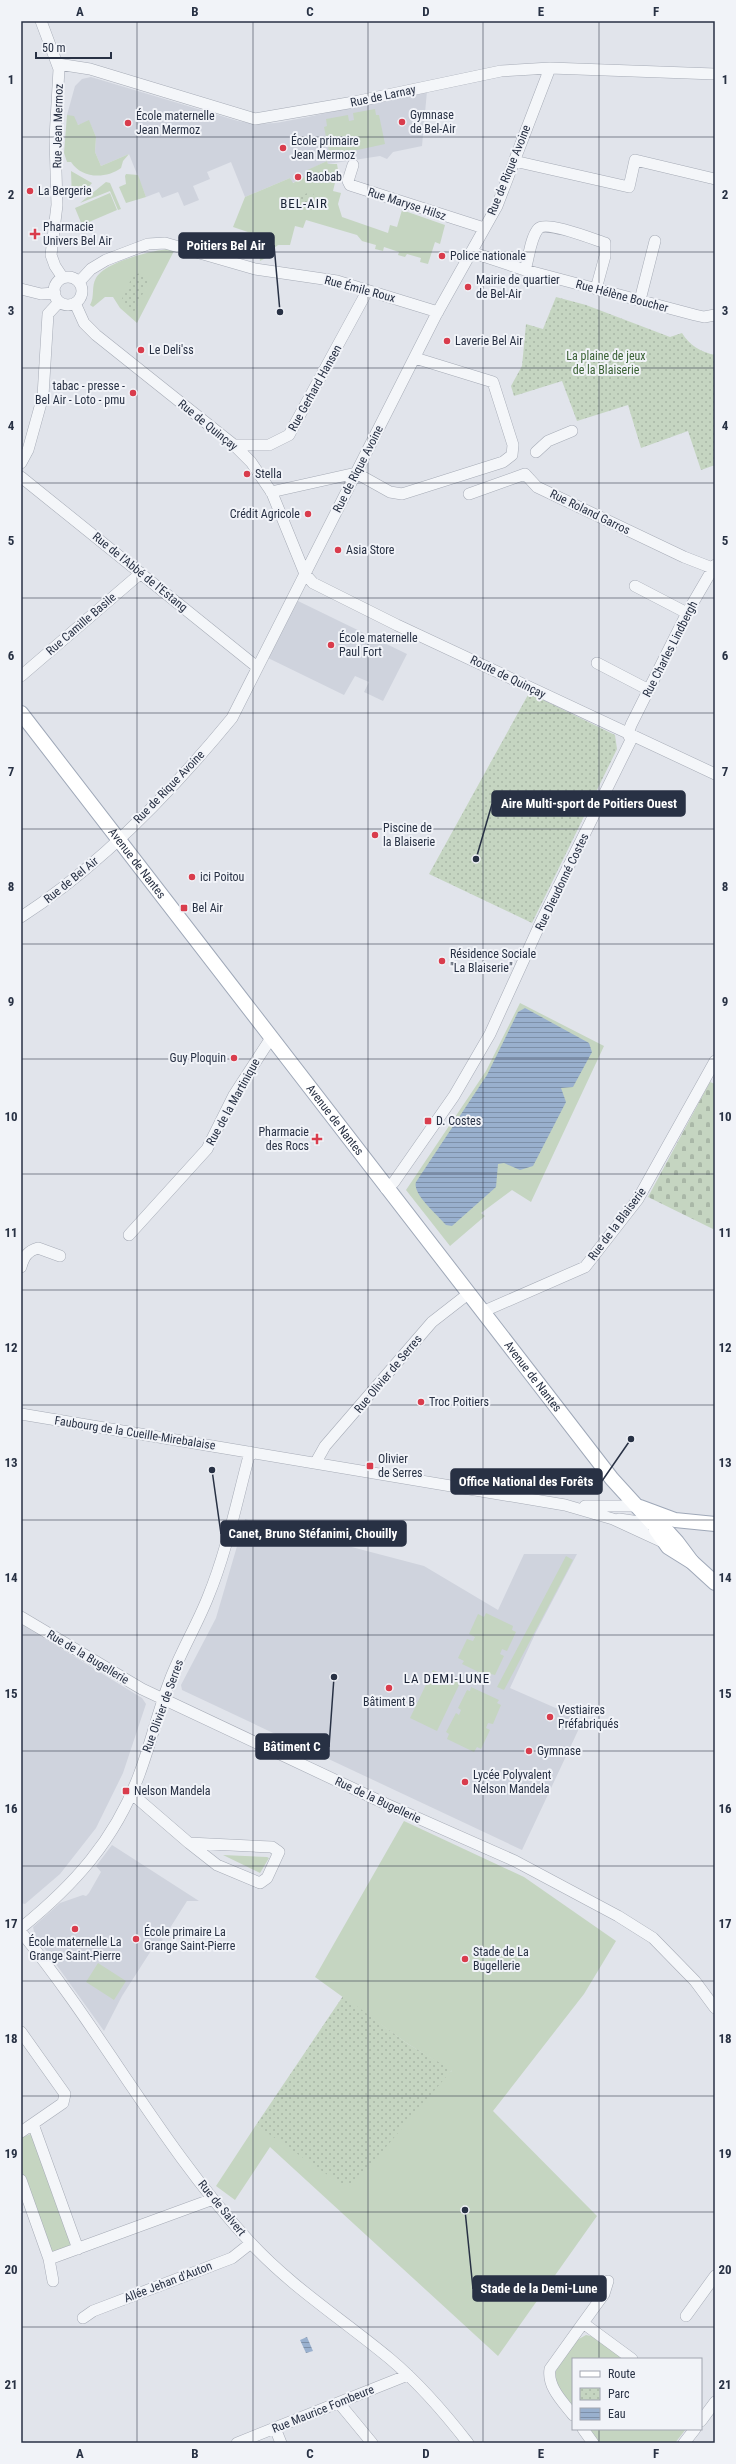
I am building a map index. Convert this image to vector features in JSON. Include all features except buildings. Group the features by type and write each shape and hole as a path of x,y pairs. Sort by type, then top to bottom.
{"main road":[{"name":"Avenue de Nantes","path":"21,713 386,1189 612,1479 654,1524"},
{"path":"636,1506 675,1520 715,1524"},
{"path":"654,1524 675,1520"},
{"path":"654,1524 664,1543 673,1551 692,1562"},
{"path":"654,1524 666,1531 677,1542 692,1562 715,1583"}],"street":[{"name":"Rue Jean Mermoz","path":"41,21 58,64 55,138 58,198 56,231 52,241 51,255 55,266 63,278"},
{"name":"Rue de Larnay","path":"58,64 93,70 254,119 354,102 501,71 550,68 715,74"},
{"name":"Rue de Rique Avoine","path":"117,839 185,774 232,718 438,312 497,206 550,68"},
{"path":"514,161 629,187 635,160 715,178"},
{"name":"Rue Maryse Hilsz","path":"352,165 348,180 350,185 484,228"},
{"path":"525,270 535,233 545,225 605,243 605,256 596,289"},
{"path":"640,300 655,241"},
{"name":"Rue Émile Roux","path":"79,282 97,264 131,250 157,243 178,246 246,267 337,281 438,312"},
{"name":"Rue Hélène Boucher","path":"471,252 525,270 640,300 710,316"},
{"path":"21,289 57,297 66,305 75,303 82,295 79,282 73,278 63,278 55,286 57,297 48,314 43,396 28,450 21,463"},
{"name":"Rue Gerhard Hansen","path":"234,445 269,445 289,436 364,297 366,290"},
{"name":"Rue de Quinçay","path":"75,303 84,323 96,335 234,445 251,462 272,492 305,574"},
{"path":"272,492 356,473 390,492 402,494 503,462 512,455 513,444 493,382 415,358"},
{"path":"536,452 548,441 572,431"},
{"name":"Rue Roland Garros","path":"469,494 525,474 537,487 714,568"},
{"name":"Rue de l'Abbé de l'Estang","path":"21,477 258,667"},
{"name":"Rue Charles Lindbergh","path":"628,734 688,613 714,568"},
{"name":"Rue Camille Basile","path":"21,676 141,573"},
{"name":"Route de Quinçay","path":"305,574 313,583 397,625 715,774"},
{"path":"635,586 688,613"},
{"path":"597,663 650,690"},
{"name":"Rue Dieudonné Costes","path":"386,1189 401,1173 454,1096 490,1034 541,922 631,740 628,734"},
{"name":"Rue de Bel Air","path":"21,917 38,906 108,850 117,839"},
{"name":"Rue de la Martinique","path":"129,1235 207,1149 234,1095 271,1038"},
{"name":"Rue de la Blaiserie","path":"482,1312 585,1267 638,1200 715,1061"},
{"path":"21,1267 24,1257 31,1250 38,1248 60,1256"},
{"name":"Rue Olivier de Serres","path":"316,1462 325,1446 432,1322 468,1294"},
{"name":"Faubourg de la Cueille-Mirebalaise","path":"21,1414 316,1462"},
{"name":"Rue Olivier de Serres","path":"21,1928 66,1890 80,1874 109,1837 131,1793 139,1775 170,1678 209,1596 220,1563 250,1452"},
{"path":"316,1462 565,1505 613,1519 664,1543"},
{"path":"565,1505 600,1507 636,1506"},
{"path":"613,1519 654,1524"},
{"name":"Rue de la Bugellerie","path":"21,1617 92,1661 163,1700 386,1804 514,1861 618,1916 653,1938 695,1981 715,2008"},
{"path":"131,1793 190,1843 217,1864 260,1883 268,1876 278,1852 272,1847 190,1843"},
{"name":"Rue de Salvert","path":"21,1932 213,2199 251,2243 289,2279 408,2375 444,2411 468,2443"},
{"path":"21,2032 65,2094 63,2103 21,2132"},
{"path":"33,2124 78,2249"},
{"path":"21,2180 49,2259 53,2281"},
{"path":"49,2259 213,2199"},
{"name":"Allée Jehan d'Auton","path":"83,2318 93,2311 232,2258 251,2243"},
{"path":"686,2316 715,2276"},
{"path":"572,2414 553,2388 549,2377 550,2369 604,2294 608,2281"},
{"path":"583,2322 631,2358"},
{"name":"Rue Maurice Fombeure","path":"237,2443 408,2375"},
{"path":"339,2403 372,2443"},
{"path":"702,2419 708,2406"},
{"path":"275,2428 281,2443"},
{"path":"584,2430 593,2443"},
{"path":"684,2443 694,2430"}],"shaded area":[{"name":"École primaire Jean Mermoz","path":"91,77 238,121 255,124 276,123 308,117 427,91 422,146 393,152 387,159 380,156 328,164 327,161 306,171 308,176 292,183 290,178 245,197 231,162 207,172 210,179 193,186 199,200 184,206 178,192 162,198 159,192 146,197 129,154 101,166 95,152 96,137 89,121 78,125 67,115 75,86 82,79"},
{"name":"École maternelle Paul Fort","path":"298,601 407,654 383,701 364,692 369,682 355,676 344,695 266,657"},
{"path":"245,1519 424,1566 498,1610 524,1554 577,1554 536,1632 510,1688 583,1720 522,1850 182,1690 181,1685 216,1618"},
{"path":"21,1624 142,1698 146,1704 123,1773 96,1828 60,1874 25,1904 21,1903"},
{"name":"École primaire La Grange Saint-Pierre","path":"112,1845 199,1901 187,1901 170,1928 168,1927 161,1938 163,1939 159,1945 156,1943 122,1996 104,2031 35,1935 33,1927 60,1903 83,1895 86,1896 89,1893 101,1872 96,1866"}],"green space":[{"path":"375,109 376,115 379,115 385,144 330,156 324,127 327,126 326,119 348,115 349,121 354,120 353,113"},
{"path":"67,115 74,116 78,125 89,120 96,137 95,152 101,166 129,154 123,161 121,168 115,172 94,176 81,172 71,162 67,162 64,153"},
{"path":"327,161 328,164 337,164 338,170 333,191 341,193 338,204 342,217 388,233 390,225 397,227 402,210 445,225 440,244 435,242 428,264 420,262 421,258 407,254 405,257 398,255 399,252 384,247 383,251 375,249 376,245 362,241 357,235 306,220 303,228 295,226 290,245 278,245 273,249 274,254 260,261 259,249 263,237 233,227 245,197 290,178 293,183 307,176 305,171"},
{"path":"71,171 92,183 85,191 72,199"},
{"path":"126,174 138,175 146,197 126,203 119,187 126,184"},
{"path":"106,182 110,183 121,209 118,210 110,191 80,203"},
{"path":"312,191 315,198 299,205 296,198"},
{"path":"110,193 117,210 82,225 75,208"},
{"path":"168,249 174,251 137,323 120,308 113,297 105,297 93,307 90,305 96,278 101,272 118,262 129,258"},
{"path":"141,273 147,279 148,283 134,312 120,303 133,275"},
{"name":"La plaine de jeux de la Blaiserie","path":"556,297 586,305 670,337 682,333 688,341 696,347 715,355 715,465 701,470 688,431 641,448 628,405 577,421 562,381 514,396 511,386 522,366 526,324 543,329"},
{"path":"529,693 615,735 617,749 532,923 429,874"},
{"path":"520,1003 604,1046 531,1202 512,1190 481,1213 485,1216 450,1246 406,1190 486,1071"},
{"path":"710,1082 715,1084 715,1230 648,1197"},
{"path":"566,1556 573,1560 504,1690 497,1687"},
{"path":"486,1613 513,1626 512,1630 516,1632 507,1651 502,1649 500,1654 504,1656 495,1675 491,1674 489,1677 462,1664 464,1661 458,1658 467,1639 473,1641 475,1637 469,1634 478,1614 484,1617"},
{"path":"433,1670 460,1683 437,1731 410,1718"},
{"path":"471,1687 499,1700 497,1703 501,1705 493,1724 488,1723 486,1728 490,1730 481,1749 477,1747 474,1752 447,1739 449,1734 446,1732 456,1713 459,1715 461,1710 458,1708 467,1690 470,1691"},
{"path":"404,1821 524,1877 616,1941 584,1994 493,2111 597,2216 498,2356 270,2147 235,2200 216,2186 256,2125 269,2133 452,2071 408,2044 315,1977"},
{"path":"223,1855 267,1857 269,1858 260,1873"},
{"path":"98,1963 126,1981 114,2000 86,1982"},
{"path":"343,1996 408,2044 452,2070 356,2182 342,2185 256,2125"},
{"path":"33,2133 75,2245 50,2254 21,2170 21,2138"},
{"path":"586,2335 595,2337 624,2358 572,2358 572,2407 556,2385 555,2372 577,2340"},
{"path":"590,2430 685,2430 675,2443 599,2443"}],"water":[{"path":"525,1008 589,1043 592,1052 573,1087 561,1088 566,1102 533,1166 520,1170 504,1163 498,1164 496,1187 452,1226 446,1225 426,1204 418,1192 416,1182 487,1075 518,1012"},
{"path":"307,2337 313,2351 306,2353 300,2340"}],"place":[{"name":"Gymnase de Bel-Air","path":"402,122"},
{"name":"École maternelle Jean Mermoz","path":"128,123"},
{"name":"École primaire Jean Mermoz","path":"283,148"},
{"name":"Baobab","path":"298,177"},
{"name":"La Bergerie","path":"30,191"},
{"name":"Pharmacie Univers Bel Air","path":"35,234"},
{"name":"Police nationale","path":"442,256"},
{"name":"Mairie de quartier de Bel-Air","path":"468,287"},
{"name":"Poitiers Bel Air","path":"280,312"},
{"name":"Laverie Bel Air","path":"447,341"},
{"name":"Le Deli'ss","path":"141,350"},
{"name":"tabac - presse - Bel Air - Loto - pmu","path":"133,393"},
{"name":"Stella","path":"247,474"},
{"name":"Crédit Agricole","path":"308,514"},
{"name":"Asia Store","path":"338,550"},
{"name":"École maternelle Paul Fort","path":"331,645"},
{"name":"Piscine de la Blaiserie","path":"375,835"},
{"name":"Aire Multi-sport de Poitiers Ouest","path":"476,859"},
{"name":"ici Poitou","path":"192,877"},
{"name":"Bel Air","path":"184,908"},
{"name":"Résidence Sociale \"La Blaiserie\"","path":"442,961"},
{"name":"Guy Ploquin","path":"234,1058"},
{"name":"D. Costes","path":"428,1121"},
{"name":"Pharmacie des Rocs","path":"317,1139"},
{"name":"Troc Poitiers","path":"421,1402"},
{"name":"Office National des Forêts","path":"631,1439"},
{"name":"Olivier de Serres","path":"370,1466"},
{"name":"Canet, Bruno Stéfanimi, Chouilly","path":"212,1470"},
{"name":"Bâtiment C","path":"334,1677"},
{"name":"Bâtiment B","path":"389,1688"},
{"name":"Vestiaires Préfabriqués","path":"550,1717"},
{"name":"Gymnase","path":"529,1751"},
{"name":"Lycée Polyvalent Nelson Mandela","path":"465,1782"},
{"name":"Nelson Mandela","path":"126,1791"},
{"name":"École maternelle La Grange Saint-Pierre","path":"75,1929"},
{"name":"École primaire La Grange Saint-Pierre","path":"136,1939"},
{"name":"Stade de La Bugellerie","path":"465,1959"},
{"name":"Stade de la Demi-Lune","path":"465,2210"}],"district":[{"name":"BEL-AIR","path":"304,203"},
{"name":"LA DEMI-LUNE","path":"447,1678"}]}
